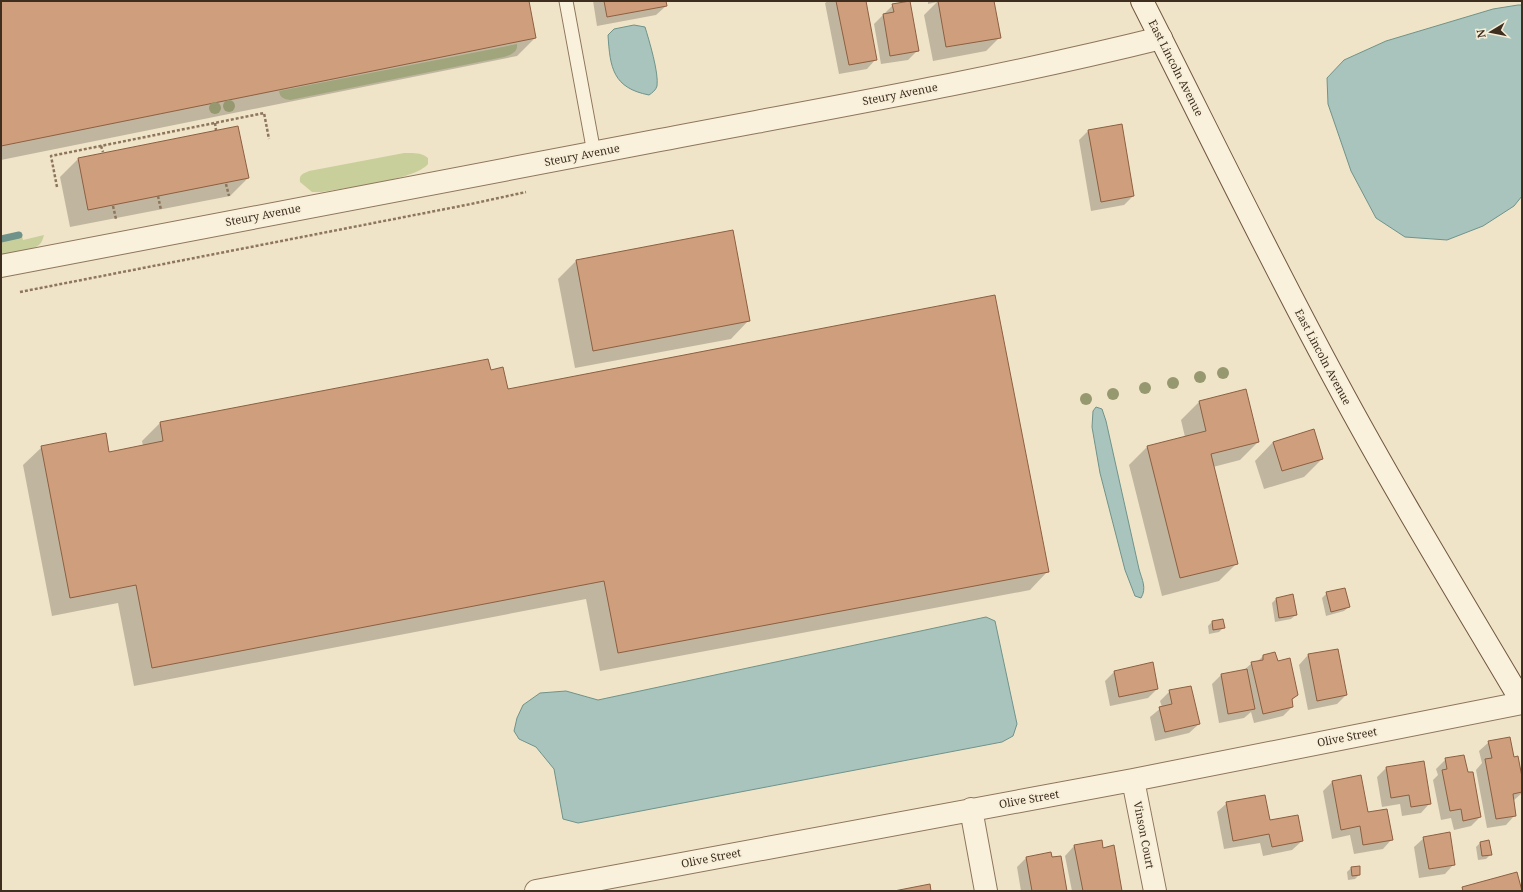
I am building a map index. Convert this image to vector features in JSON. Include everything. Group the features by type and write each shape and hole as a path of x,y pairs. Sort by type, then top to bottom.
{"street":[{"name":"East Lincoln Avenue","path":"1142,1 1291,297 1338,385 1522,703"},
{"name":"Steury Avenue","path":"1,266 857,103 1042,66 1161,38"},
{"name":"Olive Street","path":"536,891 1133,780 1522,703"},
{"name":"Vinson Court","path":"1133,780 1154,891"},
{"path":"971,809 986,891"}],"lane":[{"path":"566,1 594,153"}],"path":[{"path":"57,187 51,156 264,113 269,140"},
{"path":"215,123 216,130"},
{"path":"101,146 103,152"},
{"path":"226,184 229,196"},
{"path":"20,292 471,204 531,190"},
{"path":"158,196 160,210"},
{"path":"114,206 116,219"}],"green space":[{"path":"517,44 515,51 504,57 290,100 283,98 279,91"},
{"path":"404,153 417,153 423,155 428,158 428,164 421,170 395,179 322,192 312,192 300,182 302,175 309,171"},
{"path":"44,235 41,243 37,246 27,250 1,255 1,242 22,236 23,240"}],"water":[{"path":"1522,5 1522,196 1514,206 1483,226 1447,240 1405,237 1376,218 1351,171 1328,104 1327,78 1344,60 1386,41 1493,9"},
{"path":"634,25 645,27 655,65 657,86 649,95 637,92 621,82 612,67 608,35 614,29"},
{"path":"1096,407 1102,409 1106,421 1143,584 1144,591 1141,598 1135,596 1125,570 1100,473 1092,427 1093,411"},
{"path":"986,617 995,621 1017,724 1013,736 1002,742 578,823 563,819 554,769 536,747 519,739 514,731 517,718 523,705 540,693 566,691 598,700"}],"building":[{"path":"1,1 529,1 536,38 1,146"},
{"path":"604,1 666,1 667,6 607,17"},
{"path":"836,1 866,1 877,60 849,65"},
{"path":"910,1 919,51 890,56 883,14 894,12 892,4"},
{"path":"938,1 994,1 1001,38 946,47"},
{"path":"1122,124 1134,196 1101,202 1088,130"},
{"path":"238,126 249,178 88,210 78,158"},
{"path":"733,230 750,321 593,351 576,260"},
{"path":"995,295 1049,572 618,653 604,581 152,668 136,585 70,598 41,446 106,433 109,452 163,441 160,422 488,359 491,370 503,367 508,389"},
{"path":"1246,389 1259,442 1211,454 1238,564 1180,578 1147,446 1206,431 1199,401"},
{"path":"1314,429 1323,459 1282,471 1273,442"},
{"path":"1345,588 1350,607 1331,612 1326,592"},
{"path":"1293,594 1297,615 1279,618 1276,598"},
{"path":"1223,619 1225,628 1213,630 1212,621"},
{"path":"1338,649 1347,695 1317,701 1308,654"},
{"path":"1275,652 1278,661 1290,658 1298,695 1292,699 1293,707 1263,714 1251,662 1263,660 1263,655"},
{"path":"1153,662 1158,689 1119,697 1114,671"},
{"path":"1247,669 1255,709 1228,714 1221,674"},
{"path":"1191,686 1200,724 1165,732 1159,707 1172,704 1169,690"},
{"path":"1510,737 1514,757 1518,756 1522,777 1522,792 1513,794 1516,816 1496,819 1485,759 1492,758 1488,741"},
{"path":"1464,755 1468,772 1473,772 1481,817 1463,821 1461,809 1450,811 1442,770 1447,769 1445,758"},
{"path":"1424,761 1431,804 1411,807 1409,795 1391,798 1386,767"},
{"path":"1361,775 1368,812 1387,809 1393,840 1363,845 1360,826 1341,830 1332,781"},
{"path":"1265,795 1270,820 1298,815 1303,841 1272,847 1269,834 1233,841 1226,802"},
{"path":"1450,832 1455,865 1429,869 1423,837"},
{"path":"1102,840 1103,848 1114,845 1122,891 1083,891 1074,845"},
{"path":"1489,840 1492,855 1482,856 1480,842"},
{"path":"1051,852 1052,857 1061,856 1067,891 1032,891 1026,857"},
{"path":"1360,866 1360,875 1352,876 1351,867"},
{"path":"1517,872 1522,891 1463,891 1462,887"},
{"path":"930,884 931,891 894,891"}],"waterway":[{"path":"1,239 19,235"}]}
